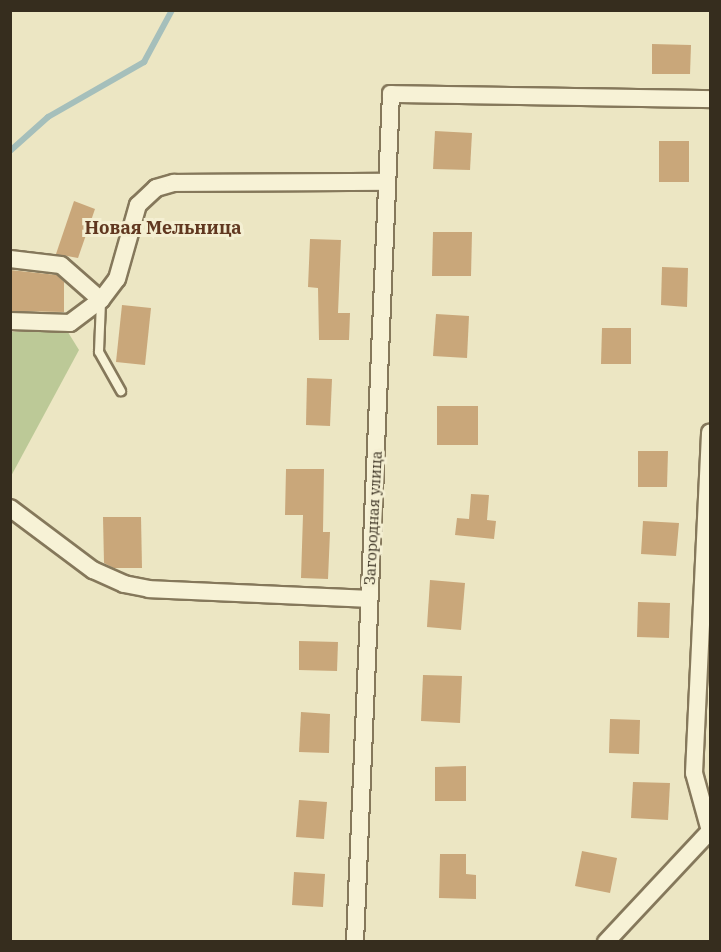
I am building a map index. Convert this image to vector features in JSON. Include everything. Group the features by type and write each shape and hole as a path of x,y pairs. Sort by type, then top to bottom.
{"street":[{"name":"Загородная улица","path":"355,942 391,94 711,99"},
{"path":"10,321 70,323 101,300 117,279 138,206 156,188 174,183 387,182"},
{"path":"10,259 61,265 101,300"},
{"path":"606,942 710,831 694,773 711,432"},
{"path":"10,508 93,570 124,584 149,589 369,599"}],"lane":[{"path":"101,300 99,352 121,391"}],"green space":[{"path":"66,329 79,350 10,478 10,332"}],"building":[{"path":"652,44 691,45 690,74 652,74"},
{"path":"435,131 472,133 470,170 433,169"},
{"path":"659,141 689,141 689,182 659,182"},
{"path":"74,201 95,209 78,258 56,254"},
{"path":"433,232 472,232 471,276 432,276"},
{"path":"310,239 341,240 338,313 350,313 349,340 319,340 318,288 308,287"},
{"path":"662,267 688,268 687,307 661,305"},
{"path":"10,270 57,275 64,282 64,312 10,311"},
{"path":"122,305 151,308 145,365 116,362"},
{"path":"436,314 469,316 467,358 433,356"},
{"path":"602,328 631,328 631,364 601,364"},
{"path":"307,378 332,379 330,426 306,425"},
{"path":"437,406 478,406 478,445 437,445"},
{"path":"638,451 668,451 667,487 638,487"},
{"path":"286,469 324,469 323,532 330,532 328,579 301,578 303,515 285,515"},
{"path":"471,494 489,495 487,520 496,521 494,539 455,535 457,518 469,519"},
{"path":"103,517 141,517 142,568 114,568 104,563"},
{"path":"643,521 679,523 676,556 641,554"},
{"path":"430,580 465,583 461,630 427,627"},
{"path":"638,602 670,603 669,638 637,637"},
{"path":"299,641 338,642 337,671 299,670"},
{"path":"423,675 462,676 460,723 421,721"},
{"path":"301,712 330,714 329,753 299,752"},
{"path":"610,719 640,720 639,754 609,753"},
{"path":"466,766 466,801 435,801 435,767"},
{"path":"633,782 670,783 668,820 631,818"},
{"path":"299,800 327,802 324,839 296,837"},
{"path":"582,851 617,858 610,893 575,886"},
{"path":"440,854 466,854 466,874 476,875 476,899 439,898"},
{"path":"294,872 325,874 323,907 292,905"}],"waterway":[{"path":"10,151 48,117 144,62 172,10"}],"district":[{"name":"Новая Мельница","path":"163,228"}]}
